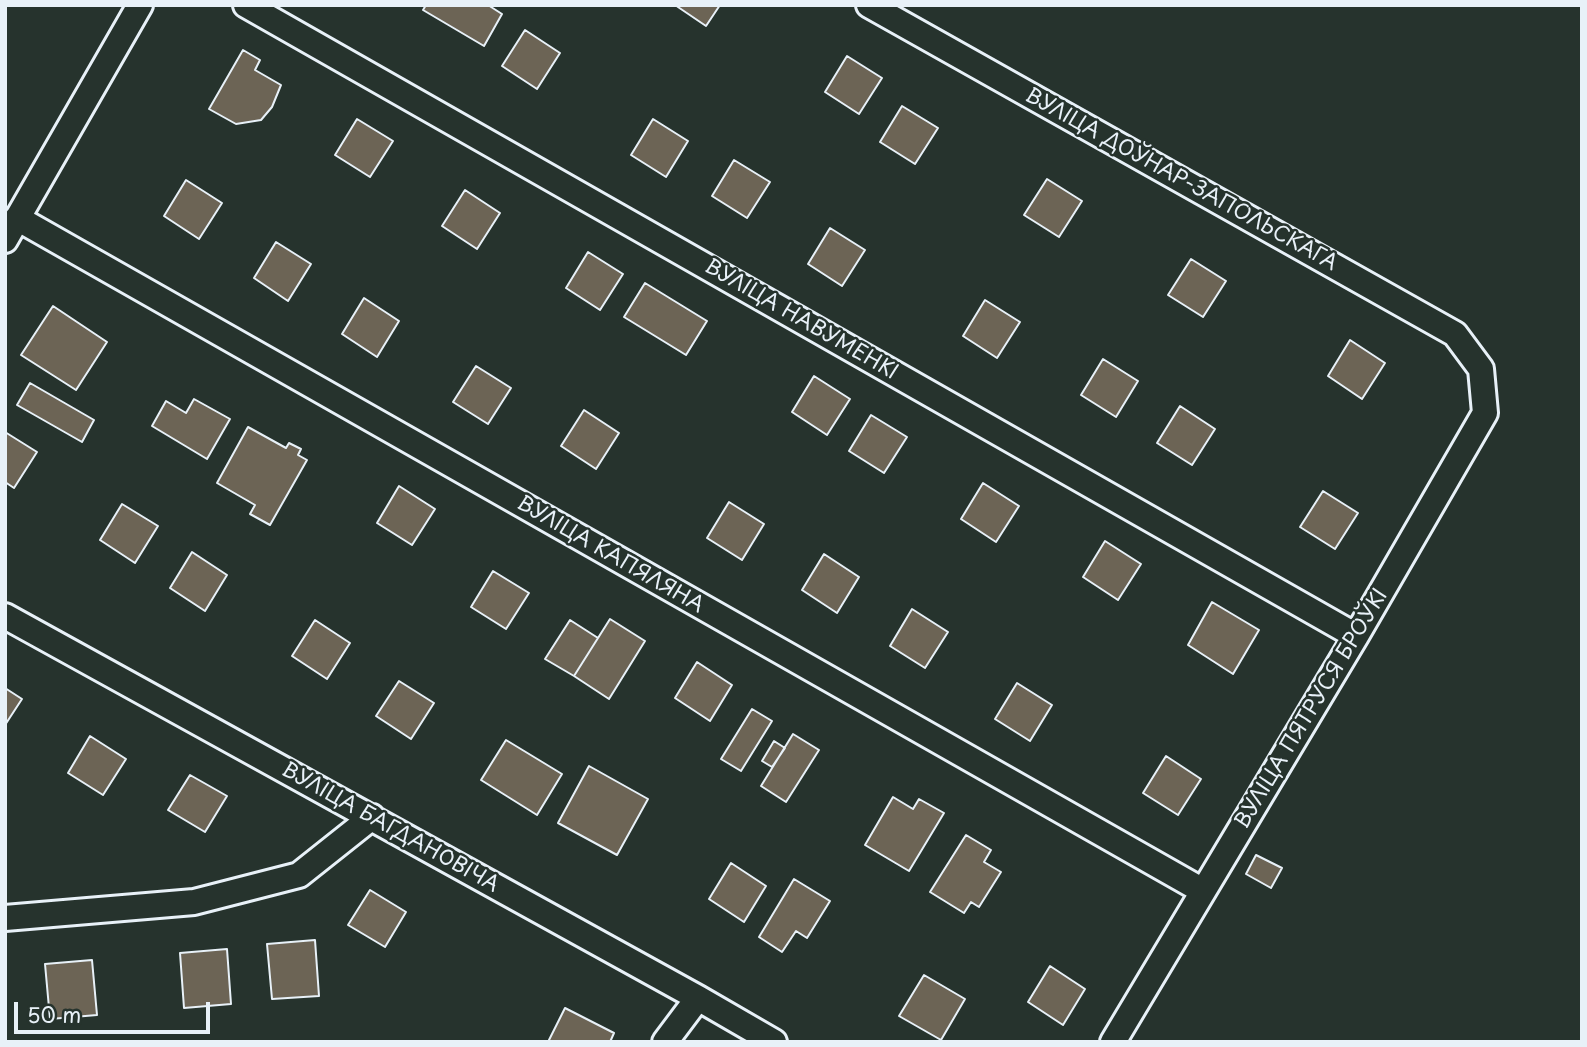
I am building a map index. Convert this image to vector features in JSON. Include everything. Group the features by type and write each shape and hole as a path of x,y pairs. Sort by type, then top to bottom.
{"street":[{"path":"11,229 140,5"},
{"name":"ВУЛІЦА НАВУМЕНКІ","path":"246,5 1356,636"},
{"name":"ВУЛІЦА ДОЎНАР-ЗАПОЛЬСКАГА","path":"869,5 1455,334 1481,369"},
{"name":"ВУЛІЦА КАПЯЛЯНА","path":"11,229 1203,891"},
{"name":"ВУЛІЦА ПЯТРУСЯ БРОЎКІ","path":"1114,1042 1356,636 1485,413 1481,369"},
{"name":"ВУЛІЦА БАГДАНОВІЧА","path":"5,616 774,1042"},
{"path":"5,918 194,902 299,875 372,817"},
{"path":"665,1042 698,998"}],"building":[{"path":"426,5 488,5 502,14 484,46 423,10"},
{"path":"675,5 720,5 706,26"},
{"path":"525,30 560,53 537,89 502,66"},
{"path":"243,50 260,60 255,70 281,85 272,107 261,120 236,124 209,109"},
{"path":"847,56 882,78 859,114 825,92"},
{"path":"902,106 938,128 915,164 880,142"},
{"path":"357,119 393,141 370,177 335,155"},
{"path":"653,119 688,141 666,177 631,155"},
{"path":"734,160 770,182 747,218 712,196"},
{"path":"1047,179 1082,201 1059,237 1024,215"},
{"path":"186,180 222,203 199,239 164,216"},
{"path":"465,190 500,213 477,249 442,226"},
{"path":"830,228 865,250 842,286 808,264"},
{"path":"276,242 311,264 288,301 254,278"},
{"path":"588,252 623,274 600,310 566,288"},
{"path":"1191,259 1226,281 1203,317 1168,295"},
{"path":"645,283 707,321 686,355 624,317"},
{"path":"364,298 399,321 377,357 342,334"},
{"path":"985,300 1020,322 997,358 963,336"},
{"path":"53,306 107,342 76,390 21,355"},
{"path":"1350,340 1385,363 1362,399 1328,376"},
{"path":"1103,359 1138,381 1116,417 1081,395"},
{"path":"476,366 511,388 488,424 453,402"},
{"path":"814,376 850,399 827,435 792,412"},
{"path":"30,383 94,420 82,442 17,405"},
{"path":"194,399 230,419 207,459 152,426 166,401 186,413"},
{"path":"1180,406 1215,429 1192,465 1157,443"},
{"path":"584,410 619,433 596,469 561,446"},
{"path":"871,415 907,437 884,473 849,451"},
{"path":"248,427 286,448 289,443 301,449 298,455 307,460 270,525 250,514 255,505 217,483"},
{"path":"5,432 37,452 14,488 5,482"},
{"path":"983,483 1019,506 996,542 961,519"},
{"path":"399,486 435,509 412,545 377,523"},
{"path":"1323,491 1358,513 1335,549 1300,527"},
{"path":"729,502 764,524 742,560 707,538"},
{"path":"122,504 158,526 135,563 100,540"},
{"path":"1105,541 1141,564 1118,600 1083,577"},
{"path":"192,552 227,575 205,611 170,588"},
{"path":"824,554 859,577 837,613 802,590"},
{"path":"493,571 529,593 506,629 471,607"},
{"path":"1212,602 1259,630 1233,674 1188,645"},
{"path":"912,609 948,632 925,668 890,646"},
{"path":"610,619 645,641 609,699 574,676"},
{"path":"315,620 350,643 327,679 292,656"},
{"path":"570,620 598,638 574,676 545,659"},
{"path":"697,662 732,685 710,721 675,698"},
{"path":"399,681 434,703 411,739 376,716"},
{"path":"1017,683 1052,705 1030,741 995,719"},
{"path":"5,688 22,699 5,725"},
{"path":"752,709 772,721 741,771 721,759"},
{"path":"793,734 819,750 786,802 761,786"},
{"path":"90,736 126,759 103,795 68,773"},
{"path":"506,740 562,774 537,815 481,780"},
{"path":"774,741 785,748 772,767 762,761"},
{"path":"1166,756 1201,779 1178,815 1143,793"},
{"path":"589,766 648,799 617,855 558,823"},
{"path":"190,775 227,796 205,832 168,810"},
{"path":"893,797 913,809 919,799 944,813 909,871 865,845"},
{"path":"966,835 991,850 984,862 1001,872 979,907 971,902 964,913 930,892"},
{"path":"1256,855 1282,868 1271,888 1246,874"},
{"path":"731,863 766,886 744,922 709,899"},
{"path":"794,879 830,901 807,938 796,931 782,952 759,937"},
{"path":"370,890 406,912 385,947 348,925"},
{"path":"315,940 319,996 272,999 267,944"},
{"path":"227,949 231,1004 184,1008 180,953"},
{"path":"92,960 97,1015 50,1019 45,964"},
{"path":"1050,966 1085,989 1063,1025 1028,1002"},
{"path":"924,975 965,999 941,1040 899,1016"},
{"path":"565,1008 614,1033 610,1042 548,1042"}]}
